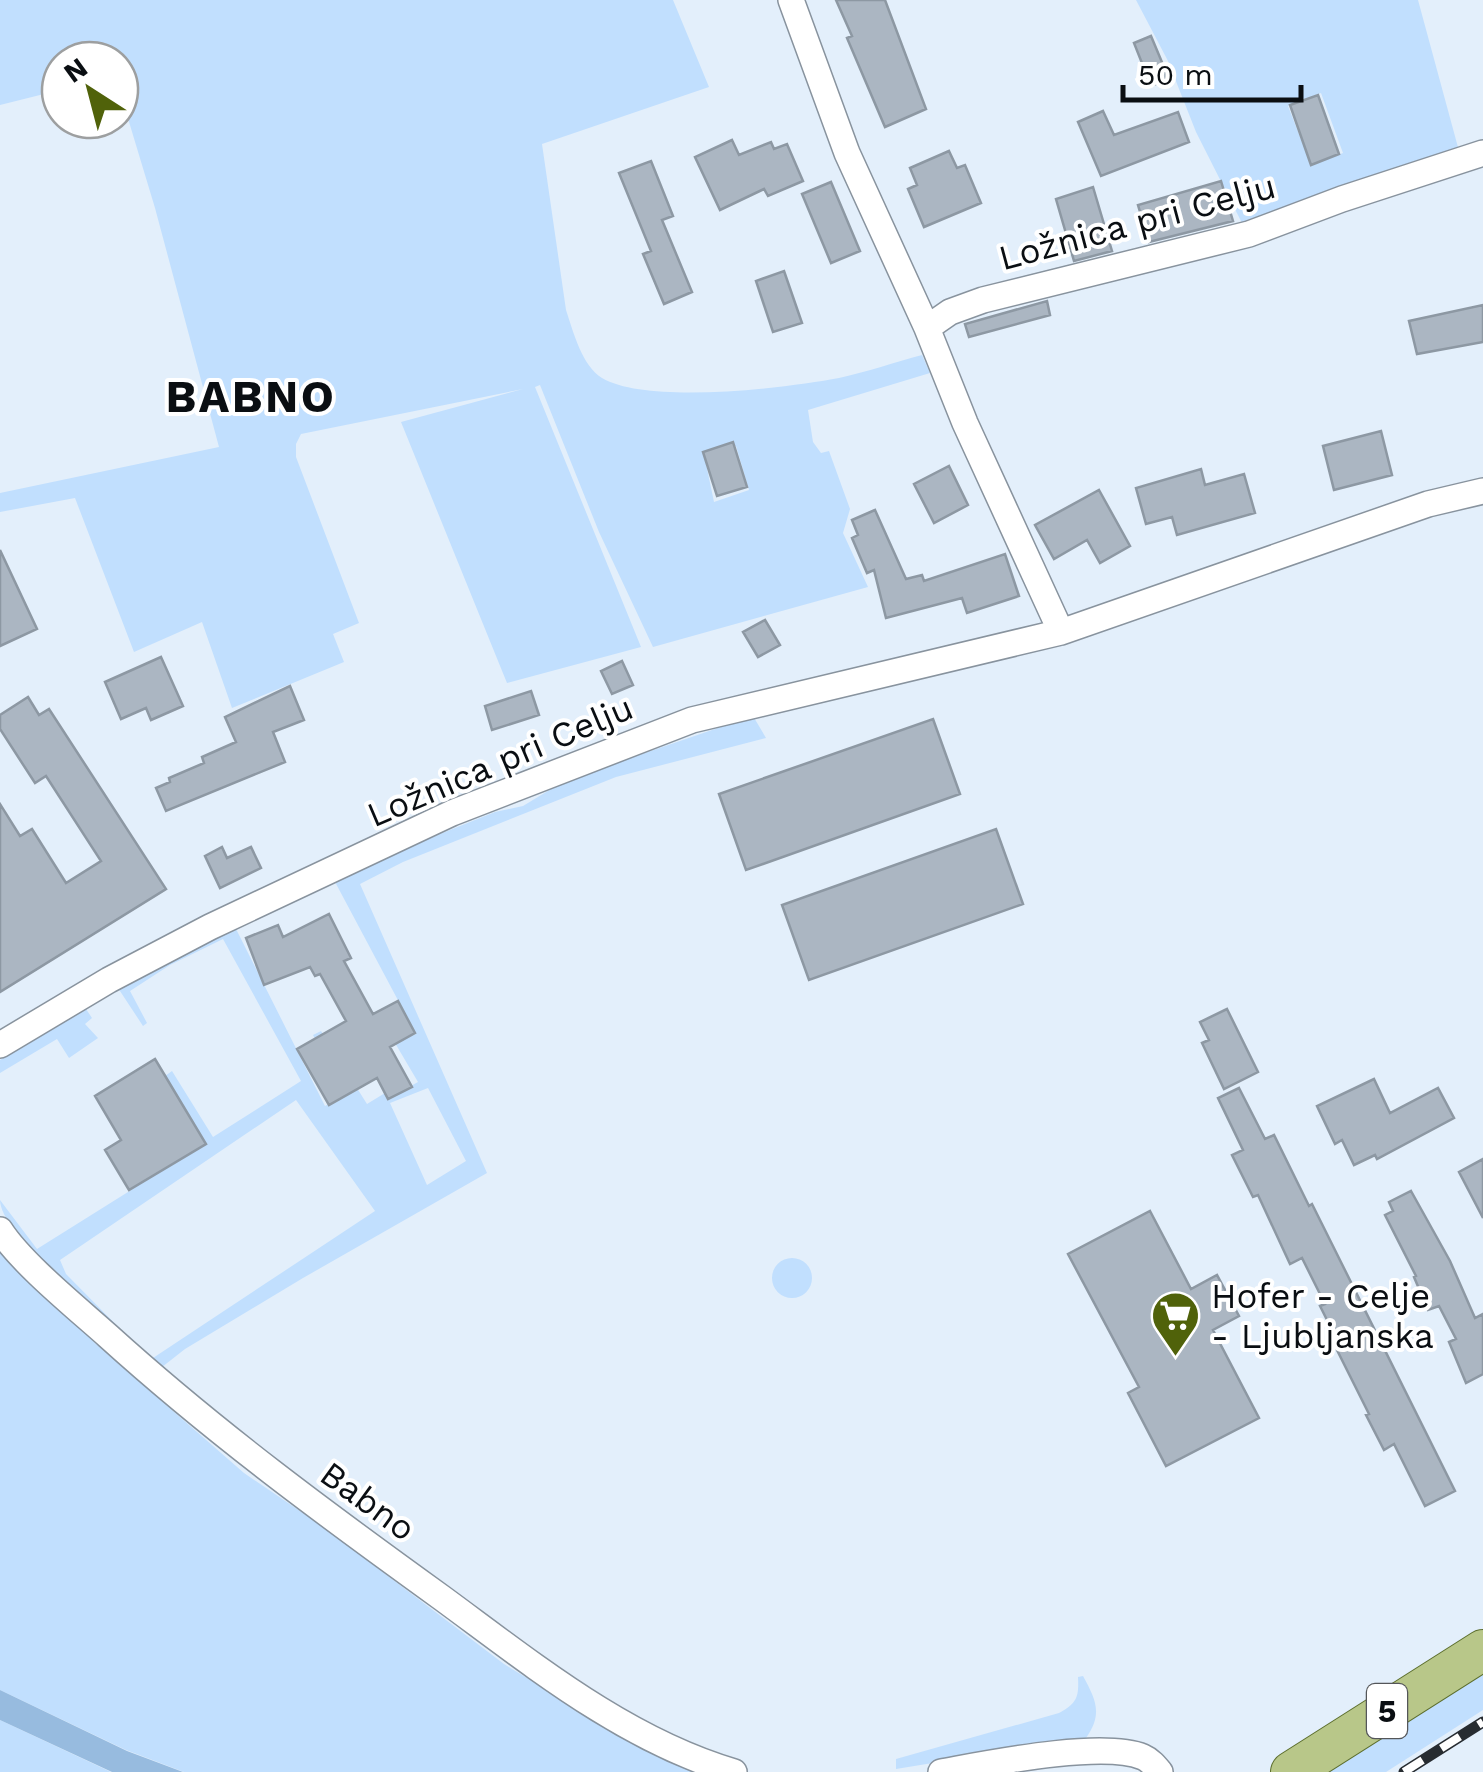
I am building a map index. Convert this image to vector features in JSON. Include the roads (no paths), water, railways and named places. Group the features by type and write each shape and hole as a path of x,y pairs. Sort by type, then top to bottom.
{"main road":[{"name":"5","path":"1291,1772 1483,1650"}],"street":[{"path":"791,0 848,152 927,328 964,424 1061,632"},
{"name":"Ložnica pri Celju","path":"927,328 950,312 983,300 1249,234 1342,198 1483,153"},
{"name":"Ložnica pri Celju","path":"0,1045 109,980 210,927 489,798 692,720 1061,632 1428,504 1483,492"},
{"name":"Babno","path":"0,1230 66,1298 189,1409 296,1492 568,1690 669,1748 734,1772"},
{"path":"941,1772 1092,1752 1142,1756 1160,1772"}],"railway":[{"path":"1404,1772 1483,1722"}],"place":[{"name":"Hofer - Celje - Ljubljanska","path":"1176,1358"}],"district":[{"name":"BABNO","path":"251,396"}]}
